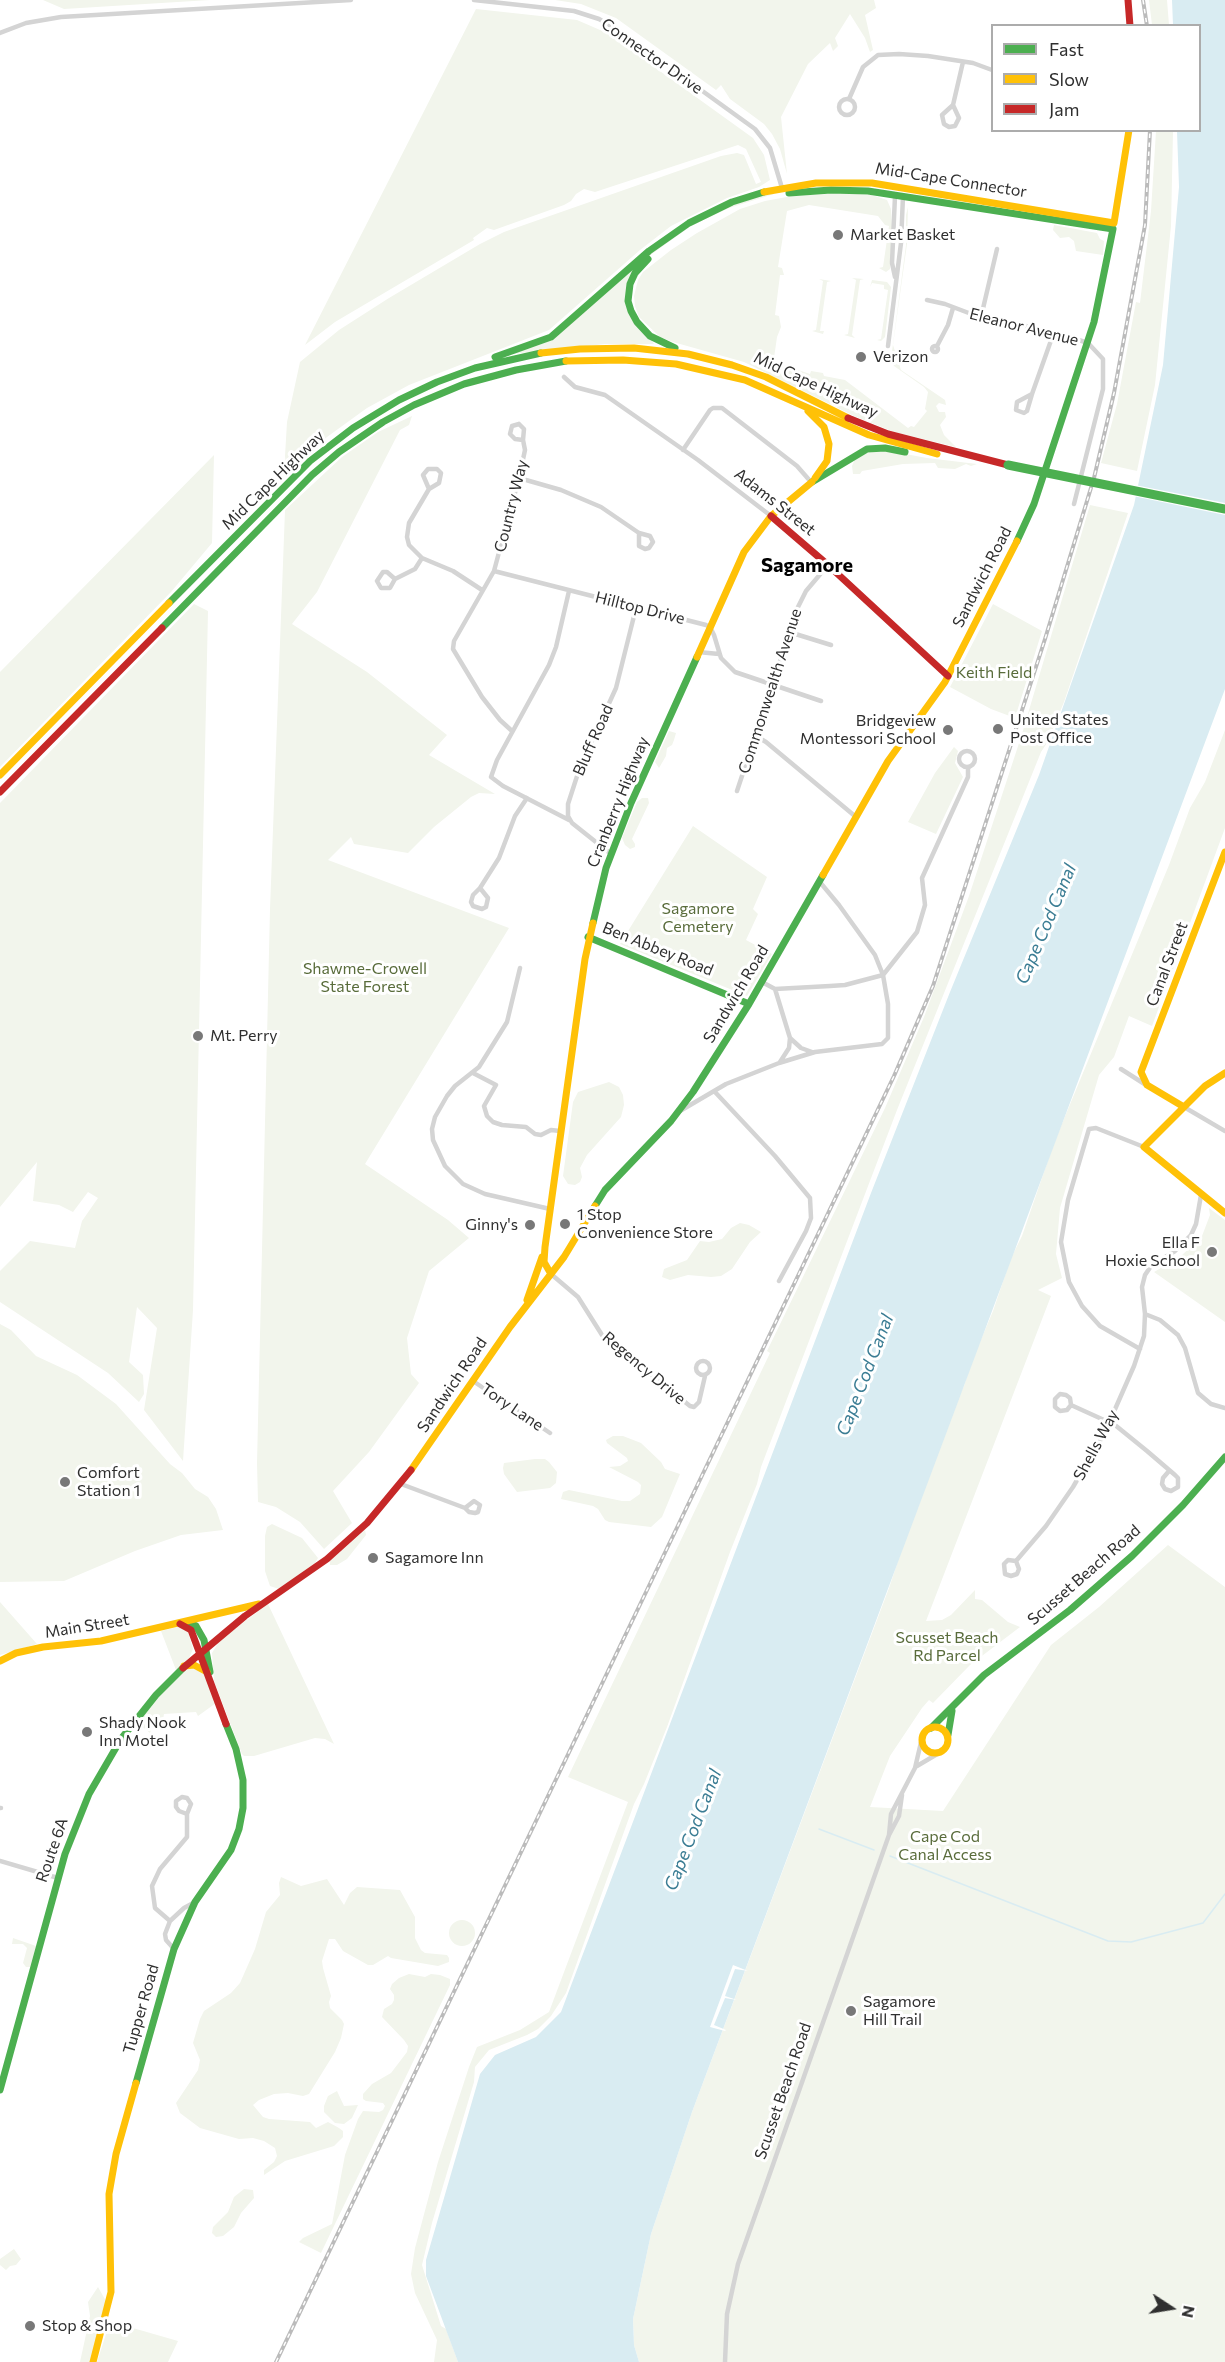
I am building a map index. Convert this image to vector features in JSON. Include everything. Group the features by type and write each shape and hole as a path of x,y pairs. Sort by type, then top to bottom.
{"main road":[{"path":"1128,0 1131,24"},
{"name":"Sandwich Road","path":"203,1649 264,1602 316,1568 345,1544 373,1517 401,1484 522,1311 551,1274 610,1184 680,1111 749,1004 895,750 929,706 948,676 1029,516 1088,343 1104,280 1129,132"},
{"name":"Mid-Cape Connector","path":"782,191 845,182 1113,226"},
{"path":"706,358 662,343 641,327 628,301 632,278 651,256 693,227 740,205 782,191"},
{"path":"437,382 461,369 551,337 639,260 680,229 732,202 782,191"},
{"name":"Mid-Cape Connector","path":"900,191 1096,219 1113,226"},
{"path":"1096,219 1108,212 1118,200"},
{"name":"Mid Cape Highway","path":"0,776 310,461 368,418 399,400 437,382 491,364 562,350 634,348 706,358 766,377 854,421 888,434 984,460 1225,509"},
{"name":"Mid Cape Highway","path":"0,792 312,475 368,431 414,405 464,384 516,370 560,362 604,359 657,362 711,371 745,380 878,438 921,451 984,460"},
{"path":"796,401 821,423 828,438 827,461 812,482"},
{"path":"812,482 859,453 872,448 885,448 927,456 984,460"},
{"name":"Cranberry Highway","path":"551,1274 544,1262 545,1246 560,1131 588,937 610,854 744,552 771,516 812,482"},
{"name":"Adams Street","path":"771,516 828,565 948,676"},
{"name":"Canal Street","path":"1147,1085 1142,1077 1143,1067 1225,852"},
{"name":"Ben Abbey Road","path":"588,937 749,1004"},
{"path":"1225,1073 1210,1081 1144,1147 1225,1213"},
{"path":"1147,1085 1184,1107"},
{"name":"Cranberry Highway","path":"522,1311 545,1246"},
{"name":"Scusset Beach Road","path":"922,1738 925,1732 984,1675 1070,1610 1132,1556 1183,1505 1225,1457"},
{"name":"Main Street","path":"0,1661 16,1653 43,1647 101,1641 264,1602"},
{"path":"183,1623 190,1628 203,1649"},
{"name":"Route 6A","path":"0,2090 58,1878 74,1828 98,1777 122,1739 143,1710 203,1649"},
{"name":"Tupper Road","path":"93,2362 111,2292 109,2205 113,2167 174,1949 195,1902 231,1850 239,1829 244,1797 240,1761 207,1672 203,1649"},
{"name":"Tupper Road","path":"203,1649 211,1681"},
{"path":"184,1666 194,1665 207,1672"},
{"path":"922,1738 927,1750 939,1753 947,1746 949,1719 954,1706"},
{"path":"931,1728 942,1729 948,1735"}],"street":[{"path":"0,33 26,23 61,17 351,0"},
{"name":"Connector Drive","path":"474,0 574,11 598,19 618,30 755,129 770,148 782,191"},
{"path":"849,99 863,67 878,55 899,54 963,62 991,69"},
{"path":"953,105 959,118 955,126 949,127 944,124 942,116 953,105 963,62"},
{"path":"888,346 896,280 892,263 900,191"},
{"path":"981,317 997,249"},
{"name":"Eleanor Avenue","path":"927,300 981,317 1054,332 1088,343"},
{"path":"937,346 948,325 952,308"},
{"path":"1032,394 1054,332"},
{"path":"1074,504 1103,389 1103,359 1088,343"},
{"name":"Adams Street","path":"564,377 575,387 605,396 683,450 771,516"},
{"path":"683,450 710,410 719,408 730,413 797,466 812,482"},
{"name":"Country Way","path":"494,572 519,478 525,450 523,441"},
{"path":"429,489 423,475 428,469 437,469 441,473 439,483 429,489 409,523 407,530 409,545 422,558 453,571 483,590"},
{"path":"519,478 561,490 601,507 639,533"},
{"path":"395,579 415,569 422,558"},
{"name":"Commonwealth Avenue","path":"737,791 802,596 828,565"},
{"path":"494,572 454,641 453,649 482,697 512,731"},
{"name":"Hilltop Drive","path":"494,572 636,608 669,614 710,627"},
{"path":"569,591 556,647 549,665 512,731 491,777 569,820 610,854"},
{"name":"Bluff Road","path":"569,820 568,804 571,792 616,688 636,608"},
{"path":"710,627 719,654 735,672 820,701"},
{"path":"789,632 831,645"},
{"path":"698,652 719,654"},
{"path":"756,736 856,817"},
{"path":"762,982 775,988 845,985 883,975 917,932 925,905 922,878 968,777 968,767"},
{"path":"480,888 488,897 486,907 482,909 473,906 471,902 473,895 499,858 515,816 527,798"},
{"path":"680,1111 726,1084 779,1063 814,1052 872,1046 882,1044 886,1040 889,1025 883,975 867,941 819,881"},
{"path":"520,968 507,1022 487,1056 473,1073 455,1086 435,1117 432,1129 433,1140 445,1166 464,1184 484,1194 550,1209"},
{"path":"775,988 790,1038 788,1051 779,1063"},
{"path":"790,1038 801,1048 814,1052"},
{"path":"1121,1069 1147,1085"},
{"path":"473,1073 495,1085 484,1106 487,1116 493,1122 526,1127 535,1134 551,1130 560,1131"},
{"path":"715,1092 775,1156 810,1198 811,1218 779,1281"},
{"path":"1184,1107 1225,1131"},
{"path":"1140,1349 1095,1321 1077,1297 1064,1263 1061,1242 1064,1216 1084,1142 1091,1128 1101,1129 1144,1147"},
{"name":"Shells Way","path":"1016,1561 1060,1507 1084,1470 1110,1421 1144,1336 1145,1314 1142,1287 1145,1275 1151,1266 1175,1251 1191,1235 1197,1224 1201,1195"},
{"name":"Regency Drive","path":"551,1274 578,1297 602,1335 690,1406 697,1405 699,1402 705,1376"},
{"path":"1145,1314 1160,1320 1178,1335 1185,1348 1198,1393 1211,1404 1225,1408"},
{"name":"Tory Lane","path":"473,1381 550,1432"},
{"path":"1071,1405 1110,1421 1170,1471 1179,1481 1176,1489 1171,1491 1165,1489 1162,1484 1163,1478 1170,1471"},
{"path":"401,1484 430,1497 465,1508"},
{"name":"Scusset Beach Road","path":"725,2362 727,2314 735,2275 889,1834 899,1816 902,1795 915,1768 922,1738"},
{"path":"915,1768 939,1753"},
{"path":"170,1921 155,1908 152,1886 160,1869 187,1837 187,1814"},
{"path":"0,1861 58,1878"},
{"path":"174,1949 165,1940 170,1921 184,1908 195,1902"}],"green space":[{"path":"43,0 210,0 64,9"},
{"path":"555,0 874,0 876,8 865,15 873,50 870,52 865,38 850,14 835,38 838,46 833,51 830,43 808,64 781,117 787,174 780,149 772,134 764,124 730,99 721,85 716,90 616,18 581,4"},
{"path":"1149,0 1167,0 1169,24 1152,24"},
{"path":"476,9 577,20 607,33 753,138 764,155 770,180 671,226 640,250 549,330 409,385 367,408 327,437 290,469 286,467 285,456 287,422 300,362 339,330 389,298 504,232 721,156 737,153 744,155 756,184 761,182 746,149 738,145 595,192 584,189 564,205 494,230 487,228 473,238 474,240 335,322 305,345"},
{"path":"1156,132 1173,132 1171,226 1155,385 1137,471 1101,463 1117,404 1136,302 1140,303 1151,211"},
{"path":"844,193 872,195 887,200 891,209 892,228 890,269 886,272 879,268 883,267 889,226 885,225 878,216 809,205 787,211 778,267 782,268 784,275 780,275 775,315 779,316 781,327 774,358 769,357 769,360 810,374 811,371 823,373 824,376 845,380 908,428 914,427 927,411 925,409 928,392 894,366 891,359 906,245 908,207 907,244 893,345 901,370 945,400 946,405 939,403 936,406 939,412 945,412 946,417 940,425 944,435 956,447 894,432 854,416 744,362 660,337 639,317 634,296 638,280 643,272 697,233 740,209 765,201 792,196"},
{"path":"765,194 774,194 729,208 691,226 649,256 626,298 654,344 605,344 512,354 545,343 663,243 714,212"},
{"path":"1054,225 1097,233 1104,241 1103,255 1076,251 1074,241 1069,237 1060,238 1053,230"},
{"path":"852,278 864,279 860,280 852,335 855,338 844,335 848,334 856,280"},
{"path":"819,279 831,281 827,282 820,331 824,331 823,334 812,331 816,330 823,281"},
{"path":"872,280 887,282 891,287 885,337 881,341 877,340 881,339 888,290 884,289 884,285 872,283 870,287"},
{"name":"Shawme-Crowell State Forest","path":"412,416 409,425 400,430 317,592 292,624 367,672 447,735 429,755 495,794 479,793 471,797 434,827 408,853 354,844 351,837 328,860 509,928 365,1164 448,1220 469,1238 429,1271 407,1338 411,1374 419,1383 369,1452 333,1491 352,1523 324,1549 300,1522 276,1507 258,1502 270,909 285,510 342,457 378,432"},
{"path":"884,450 977,464 971,466 966,464 955,469 938,468 935,463 903,464 853,474 852,466 855,459 865,453"},
{"path":"214,455 212,543 171,592 0,767 0,672"},
{"path":"1090,505 1128,513 1064,702 1041,752 897,1110 761,1467 757,1484 667,1727 634,1804 566,1993 551,2016 538,2029 489,2050 475,2067 474,2082 432,2223 422,2265 441,2326 446,2329 458,2362 434,2362 437,2340 415,2293 411,2274 415,2248 438,2162 469,2067 477,2047 520,2030 549,2012 628,1802 568,1777 770,1353 767,1351 885,1108 924,1017 969,896 1021,737"},
{"path":"194,604 208,611 193,1310 183,1461 144,1410 157,1328 137,1307 129,1362 143,1375 144,1394 139,1402 108,1373 0,1302 0,1271 30,1241 75,1248 82,1221 98,1198 88,1192 73,1212 59,1205 33,1201 37,1162 0,1207 0,803"},
{"name":"Keith Field","path":"993,604 1042,631 1015,718 991,709 950,687"},
{"path":"1225,730 1225,828 1152,1026 1129,1016 1114,1057 1099,1075 1060,1208 1056,1254 1062,1278 1038,1290 1051,1296 926,1621 942,1620 951,1615 975,1590 975,1599 982,1600 1008,1622 1020,1627 970,1665 933,1703 929,1700 922,1708 890,1756 870,1807 943,1811 1051,1645 1099,1607 1168,1545 1225,1587 1225,2362 639,2362 634,2345 633,2319 651,2234 692,2112 889,1588 954,1406 993,1311 1011,1258 1022,1236 1054,1143 1169,865 1190,808 1205,782"},
{"path":"669,731 676,733 659,768 655,762"},
{"path":"954,747 958,751 955,763 963,777 936,834 908,822 935,773"},
{"path":"642,798 648,798 649,803 632,839 635,847 630,849 622,838 637,802"},
{"name":"Sagamore Cemetery","path":"693,826 767,877 753,909 758,914 746,940 772,954 747,996 620,944"},
{"path":"609,1082 619,1087 623,1095 624,1105 621,1117 587,1155 580,1168 582,1177 580,1182 575,1185 568,1184 563,1176 573,1102 578,1092"},
{"path":"1209,1208 1225,1220 1225,1322 1154,1272 1180,1257 1202,1236 1210,1215"},
{"path":"740,1223 761,1232 750,1242 732,1269 721,1276 688,1275 670,1280 662,1277 664,1269 687,1260 700,1241 709,1242 722,1239 731,1228"},
{"path":"0,1324 11,1330 36,1356 77,1375 116,1404 170,1464 182,1473 195,1489 208,1497 216,1509 223,1530 181,1535 135,1551 64,1581 0,1582"},
{"path":"613,1436 623,1436 641,1443 661,1462 665,1469 680,1474 662,1517 651,1527 609,1522 593,1506 561,1499 563,1492 569,1490 622,1501 630,1501 640,1494 641,1485 638,1482 609,1467 620,1466 628,1461 607,1443 606,1440"},
{"path":"545,1459 549,1462 557,1472 556,1483 550,1488 517,1492 504,1474 504,1463"},
{"path":"272,1524 302,1538 318,1558 315,1563 279,1589 270,1586 265,1571 265,1536 267,1527"},
{"path":"365,1530 366,1535 347,1559 337,1565 330,1565 330,1561"},
{"path":"0,1602 37,1644 0,1655"},
{"path":"268,1604 334,1744 325,1739 315,1738 254,1756 242,1754 214,1681 212,1653 220,1640"},
{"path":"182,1626 187,1629 193,1649 189,1658 176,1670 161,1631"},
{"path":"190,1668 205,1674 216,1703 198,1716 196,1712 164,1714 163,1719 153,1725 150,1733 138,1723 161,1695 184,1671"},
{"path":"281,1877 301,1886 327,1879 344,1905 350,1893 357,1887 400,1890 415,1917 415,1938 421,1950 425,1953 447,1955 449,1962 438,1966 388,1956 373,1965 368,1965 343,1951 335,1939 329,1939 322,1961 331,1996 330,2008 344,2024 335,2052 309,2094 303,2096 288,2093 274,2094 253,2105 263,2117 269,2119 310,2122 316,2128 328,2122 343,2131 343,2137 334,2146 285,2161 264,2175 264,2170 274,2162 277,2156 275,2148 264,2141 253,2138 239,2139 200,2128 180,2113 176,2103 198,2070 200,2060 193,2043 200,2019 204,2011 231,1993 240,1983 255,1949 266,1912 280,1895"},
{"path":"462,1920 471,1924 475,1933 471,1942 462,1946 453,1942 449,1933 453,1924"},
{"path":"13,1938 36,1946 30,1967 26,1967 23,1963 27,1948 23,1944 12,1944"},
{"path":"409,1974 425,1977 431,1974 440,1975 450,1979 450,1985 321,2253 299,2242 332,2224 345,2155 358,2119 363,2111 379,2112 385,2106 383,2103 366,2101 363,2099 363,2094 372,2084 391,2073 407,2052 408,2046 404,2040 382,2017 384,2009 394,2000 390,1989 392,1984"},
{"path":"337,2091 344,2106 358,2105 352,2118 344,2124 335,2123 324,2112 328,2096"},
{"path":"244,2189 253,2190 254,2198 241,2213 234,2227 223,2236 216,2237 212,2233 213,2227 228,2212 234,2197"},
{"path":"14,2249 21,2259 16,2265 6,2270 0,2265 0,2259"},
{"path":"98,2287 107,2303 90,2362 80,2362 90,2316 88,2302"},
{"path":"112,2324 178,2341 168,2362 97,2362 108,2328"}],"water":[{"name":"Cape Cod Canal","path":"1172,0 1225,0 1225,689 692,2112 651,2234 633,2319 634,2345 639,2362 458,2362 426,2276 426,2260 480,2074 495,2055 536,2037 561,2012 871,1193 1039,775 1134,505 1163,365 1179,187 1177,132 1201,132 1201,24 1173,24"}],"pier":[{"path":"1135,485 1225,503 1225,515 1133,496"},
{"path":"733,1965 748,1971 735,1969 725,1996 737,2000 725,1998 714,2025 725,2031 710,2027"}],"waterway":[{"path":"819,1829 874,1850"},
{"path":"890,1856 1108,1941 1131,1942 1203,1923 1225,1894"}],"railway":[{"path":"1143,0 1147,24"},
{"path":"276,2362 894,1076 933,986 1045,639 1094,478 1114,393 1145,225 1150,132"}],"traffic: fast":[{"path":"789,193 831,190 868,191 1113,229"},
{"path":"495,357 551,337 649,251 689,223 732,202 764,192"},
{"path":"1017,541 1034,504 1094,322 1113,229"},
{"path":"648,259 635,273 630,284 628,301 631,311 637,322 650,336 675,348"},
{"path":"169,603 310,461 353,428 399,400 437,382 475,368 541,353"},
{"path":"162,628 312,475 339,452 383,422 414,405 464,384 516,370 566,361"},
{"path":"812,482 867,449 885,448 905,452"},
{"path":"1008,465 1225,509"},
{"path":"593,923 606,868 631,803 697,657"},
{"path":"595,1206 605,1190 671,1121 693,1092 749,1004 823,875"},
{"path":"588,937 749,1004"},
{"path":"931,1728 984,1675 1070,1610 1132,1556 1183,1505 1225,1457"},
{"path":"188,1622 196,1626 204,1640 210,1672"},
{"path":"0,2090 65,1854 89,1794 121,1739 156,1695 183,1668"},
{"path":"948,1735 952,1711"},
{"path":"136,2083 174,1949 195,1902 231,1850 239,1829 243,1808 243,1780 236,1749 226,1724"}],"traffic: slow":[{"path":"764,192 816,183 872,183 1114,223 1129,132"},
{"path":"541,353 580,349 634,348 688,354 732,365 766,377 848,418"},
{"path":"566,361 623,360 676,364 745,380 869,435 937,454"},
{"path":"808,411 824,427 829,444 827,461 815,478"},
{"path":"697,657 744,552 771,516 812,482"},
{"path":"823,875 888,761 945,682 1017,541"},
{"path":"0,775 169,603"},
{"path":"1184,1107 1147,1085 1141,1072 1225,852"},
{"path":"551,1274 544,1262 545,1247 585,959 593,923"},
{"path":"1225,1073 1205,1086 1144,1147 1225,1213"},
{"path":"411,1470 510,1327 564,1257 595,1206"},
{"path":"527,1300 542,1257"},
{"path":"0,1661 16,1653 43,1647 101,1641 259,1604"},
{"path":"184,1666 194,1665 207,1672"},
{"path":"935,1727 944,1731 948,1740 944,1749 935,1753 926,1749 922,1740 926,1731 935,1727"},
{"path":"93,2362 111,2292 109,2194 116,2154 136,2083"}],"traffic: jam":[{"path":"1128,0 1130,24"},
{"path":"848,418 888,434 1008,465"},
{"path":"771,516 828,565 948,676"},
{"path":"0,792 162,628"},
{"path":"183,1668 245,1616 327,1559 367,1523 411,1470"},
{"path":"180,1624 191,1630 226,1724"}],"place":[{"name":"Market Basket","path":"838,235"},
{"name":"Verizon","path":"861,357"},
{"name":"United States Post Office","path":"998,729"},
{"name":"Bridgeview Montessori School","path":"948,730"},
{"name":"Mt. Perry","path":"198,1036"},
{"name":"1 Stop Convenience Store","path":"565,1224"},
{"name":"Ginny's","path":"530,1225"},
{"name":"Ella F Hoxie School","path":"1212,1252"},
{"name":"Comfort Station 1","path":"65,1482"},
{"name":"Sagamore Inn","path":"373,1558"},
{"name":"Shady Nook Inn Motel","path":"87,1732"},
{"name":"Sagamore Hill Trail","path":"851,2011"},
{"name":"Stop & Shop","path":"30,2326"}],"district":[{"name":"Sagamore","path":"807,565"}],"park label":[{"name":"Scusset Beach Rd Parcel","path":"947,1647"},
{"name":"Cape Cod Canal Access","path":"945,1846"}]}
